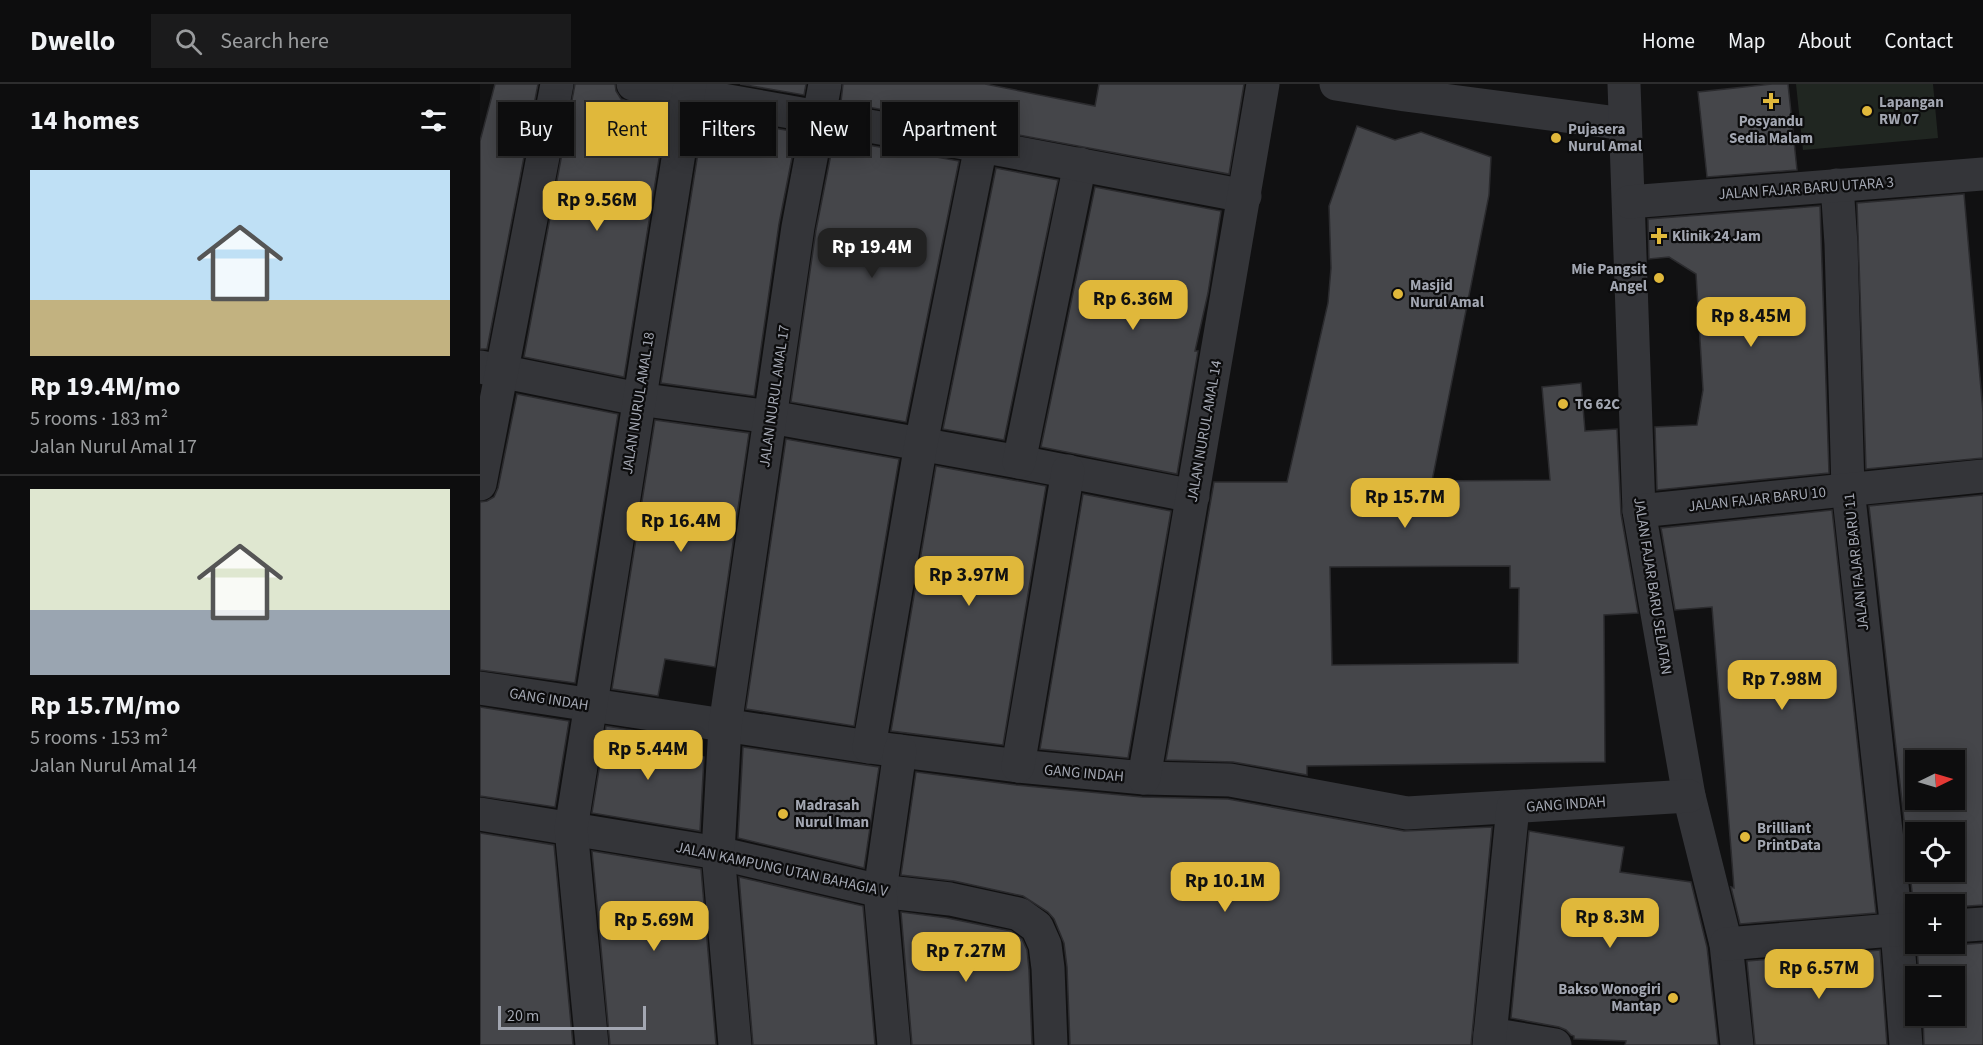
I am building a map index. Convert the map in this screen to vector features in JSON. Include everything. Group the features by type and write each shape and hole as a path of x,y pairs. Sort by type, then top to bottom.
{"street":[{"path":"480,484 491,369 557,84"},
{"path":"633,84 689,89 788,110"},
{"name":"JALAN NURUL AMAL 17","path":"822,102 825,84"},
{"name":"JALAN NURUL AMAL 14","path":"1144,778 1263,84"},
{"path":"1336,84 1406,89 1625,124"},
{"name":"JALAN FAJAR BARU SELATAN","path":"1624,84 1639,511 1689,796 1726,944 1737,1045"},
{"name":"JALAN NURUL AMAL 18","path":"592,1045 571,829 689,89"},
{"path":"1018,153 1245,196"},
{"name":"JALAN NURUL AMAL 17","path":"735,1045 718,853 725,726 798,226 811,156"},
{"path":"894,1045 880,891 884,749 921,444 979,156"},
{"path":"1019,462 1080,164"},
{"name":"JALAN FAJAR BARU UTARA 3","path":"1629,202 1983,174"},
{"name":"JALAN FAJAR BARU 11","path":"1837,185 1841,244 1848,489 1905,921"},
{"path":"491,369 638,399 771,417 1193,496"},
{"path":"1017,766 1068,471"},
{"name":"JALAN FAJAR BARU 10","path":"1639,511 1983,476"},
{"name":"GANG INDAH","path":"480,688 725,726 1017,766 1144,778 1230,780 1407,813 1689,796"},
{"path":"1513,807 1490,1039 1555,1045"},
{"name":"JALAN KAMPUNG UTAN BAHAGIA V","path":"480,814 718,853 880,891 950,899 1019,914 1036,927 1045,945 1051,1045"},
{"path":"1965,925 1983,924"},
{"path":"1726,944 1905,929"},
{"name":"JALAN FAJAR BARU 11","path":"1906,954 1906,1045"}],"shaded area":[{"name":"Lapangan RW 07","path":"1796,84 1933,84 1938,138 1803,150"}],"building":[{"path":"495,84 538,84 535,102 498,102 498,156 524,156 487,349 480,349 480,141"},
{"path":"575,84 615,84 621,99 630,102 586,102 586,156 659,156 624,377 524,357 562,156 574,156 574,102 572,102"},
{"path":"740,84 806,84 804,95"},
{"path":"843,84 985,84 1095,106 1099,84 1244,84 1229,174 1018,135 1018,102 882,102 882,110 870,107 870,102 841,102"},
{"path":"1788,84 1797,170 1707,177 1698,92"},
{"path":"1357,126 1395,140 1421,132 1491,157 1489,195 1432,481 1550,480 1542,387 1581,383 1585,431 1617,429 1621,514 1638,613 1604,615 1605,762 1307,766 1307,775 1233,762 1166,760 1214,482 1287,482 1328,303 1331,268 1329,206","holes":["1510,566 1510,588 1519,588 1518,663 1332,665 1330,567"]},
{"path":"776,128 788,130 788,156 792,156 779,224 754,396 661,383 698,156 776,156"},
{"path":"870,145 882,147 882,156 931,156 959,161 906,422 791,402 816,230 831,156 870,156"},
{"path":"996,168 1058,180 1004,440 943,429"},
{"path":"1095,187 1221,211 1208,293 1195,351 1198,351 1177,474 1041,447"},
{"path":"1964,194 1983,412 1983,458 1866,469 1857,203"},
{"path":"1820,206 1829,473 1657,490 1655,427 1697,425 1703,390 1696,274 1669,257 1649,259 1648,219"},
{"path":"517,394 618,414 575,683 480,670 480,502 494,497 498,488"},
{"path":"655,420 749,433 715,667 665,659 658,696 612,689"},
{"path":"786,439 899,459 854,726 746,709"},
{"path":"936,466 1046,486 1003,745 891,731"},
{"path":"1083,494 1171,511 1128,758 1040,749"},
{"path":"1983,495 1983,905 1965,906 1965,894 1912,894 1911,882 1965,882 1965,822 1905,822 1905,828 1869,506"},
{"path":"1832,510 1876,913 1740,924 1731,887 1734,888 1712,607 1675,610 1661,528"},
{"path":"480,707 569,721 555,807 480,796"},
{"path":"606,726 651,733 649,744 704,757 700,831 592,813"},
{"path":"743,747 879,767 864,868 738,838"},
{"path":"916,772 1016,785 1142,797 1228,799 1404,831 1492,827 1471,1045 1070,1045 1064,943 1054,919 1048,912 1023,896 954,881 901,875"},
{"path":"1529,831 1624,847 1620,872 1691,882 1707,947 1718,1045 1625,1045 1626,1041 1574,1039 1574,1036 1559,1027 1511,1018"},
{"path":"480,833 554,845 573,1045 480,1045"},
{"path":"592,851 701,869 716,1045 610,1045"},
{"path":"739,877 863,906 875,1045 753,1045"},
{"path":"901,912 947,918 1011,931 1022,939 1027,950 1029,970 1032,1045 912,1045"},
{"path":"1983,943 1983,1045 1924,1045 1923,1026 1965,1026 1965,966 1918,966 1917,954 1965,954 1965,944"},
{"path":"1880,950 1887,1045 1755,1045 1747,961"}],"place":[{"name":"Posyandu Sedia Malam","path":"1771,101"},
{"name":"Lapangan RW 07","path":"1867,111"},
{"name":"Pujasera Nurul Amal","path":"1556,138"},
{"name":"Klinik 24 Jam","path":"1659,236"},
{"name":"Mie Pangsit Angel","path":"1659,278"},
{"name":"Masjid Nurul Amal","path":"1398,294"},
{"name":"TG 62C","path":"1563,404"},
{"name":"Madrasah Nurul Iman","path":"783,814"},
{"name":"Brilliant PrintData","path":"1745,837"},
{"name":"Bakso Wonogiri Mantap","path":"1673,998"}]}
